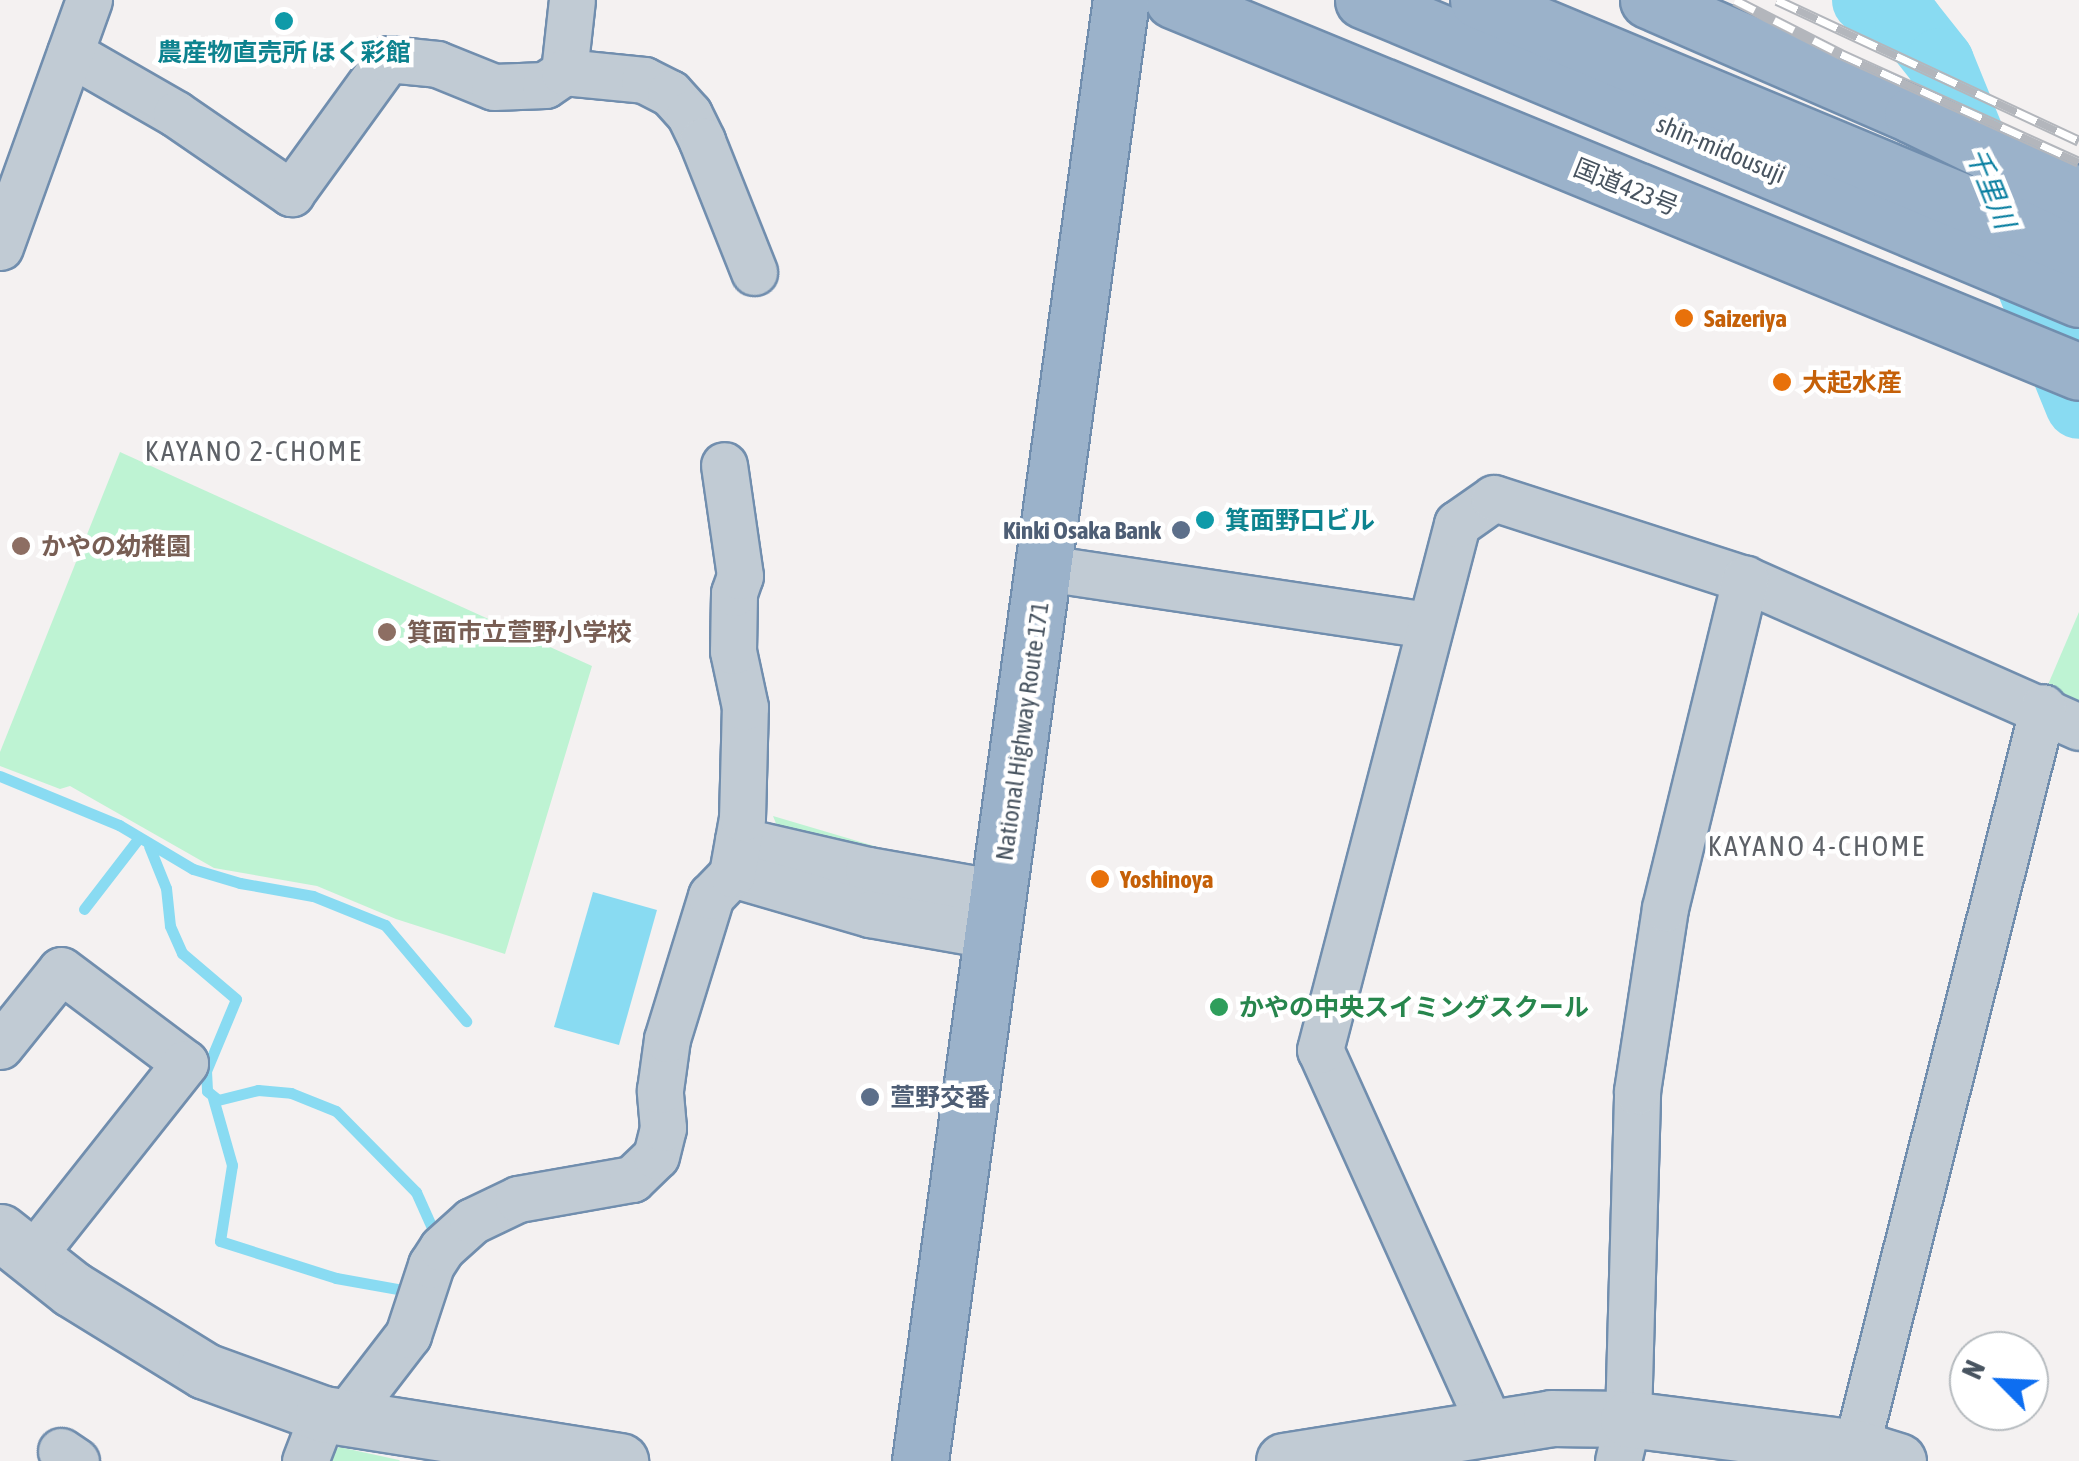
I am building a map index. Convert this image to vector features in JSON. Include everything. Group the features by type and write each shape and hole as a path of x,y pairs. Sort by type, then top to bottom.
{"highway":[{"name":"National Highway Route 171","path":"920,1461 1046,568 1121,0"},
{"name":"国道423号","path":"1173,0 2079,372"},
{"name":"shin-midousuji","path":"1363,0 2079,299"},
{"name":"shin-midousuji","path":"1478,0 2079,250"},
{"path":"1648,0 1912,116 2057,186"}],"street":[{"path":"0,246 89,0"},
{"path":"564,72 572,0"},
{"path":"70,53 176,114 291,193 388,59 437,64 494,87 545,85 564,72 644,80 670,93 689,114 754,272"},
{"path":"324,1431 408,1336 442,1248 472,1221 518,1199 632,1179 656,1156 663,1128 660,1090 667,1040 711,896 735,857 747,762 745,707 734,651 734,593 740,576 724,466"},
{"path":"1284,1461 1490,1428 1551,1418 1623,1440 1877,1454 2061,717 1744,579 1494,498 1456,524 1320,1050 1490,1428"},
{"path":"1046,568 1429,625"},
{"path":"1623,1440 1637,1091 1665,908 1744,579"},
{"path":"735,857 870,914 996,914"},
{"path":"0,1046 61,970 185,1063 16,1245 72,1289 205,1371 324,1431 620,1461"}],"green space":[{"path":"120,452 592,666 505,954 396,919 317,886 214,868 70,786 60,789 0,766 0,752"},
{"path":"2079,612 2079,702 2047,687"},
{"path":"773,816 881,848 878,853 777,826"},
{"path":"339,1447 399,1460 400,1461 323,1461"}],"water":[{"path":"593,892 657,910 619,1045 554,1027"}],"waterway":[{"name":"千里川","path":"1866,0 1909,23 1940,62 2079,405"},
{"path":"0,776 119,825 193,869 240,883 313,896 385,925 466,1021"},
{"path":"84,909 138,839"},
{"path":"149,846 166,888 170,926 182,953 236,999 206,1071 207,1091 218,1100 258,1090 291,1093 336,1111 416,1192 433,1230"},
{"path":"213,1098 232,1165 220,1241 336,1278 408,1291"}],"railway":[{"path":"1735,0 1841,54 2079,162"},
{"path":"1777,0 2079,141"}],"place":[{"name":"農産物直売所 ほく彩館","path":"284,21"},
{"name":"Saizeriya","path":"1684,318"},
{"name":"大起水産","path":"1782,382"},
{"name":"箕面野口ビル","path":"1205,520"},
{"name":"Kinki Osaka Bank","path":"1181,530"},
{"name":"かやの幼稚園","path":"21,546"},
{"name":"箕面市立萱野小学校","path":"387,632"},
{"name":"Yoshinoya","path":"1100,879"},
{"name":"かやの中央スイミングスクール","path":"1219,1007"},
{"name":"萱野交番","path":"870,1097"}],"district":[{"name":"KAYANO 2-CHOME","path":"254,451"},
{"name":"KAYANO 4-CHOME","path":"1817,846"}]}
